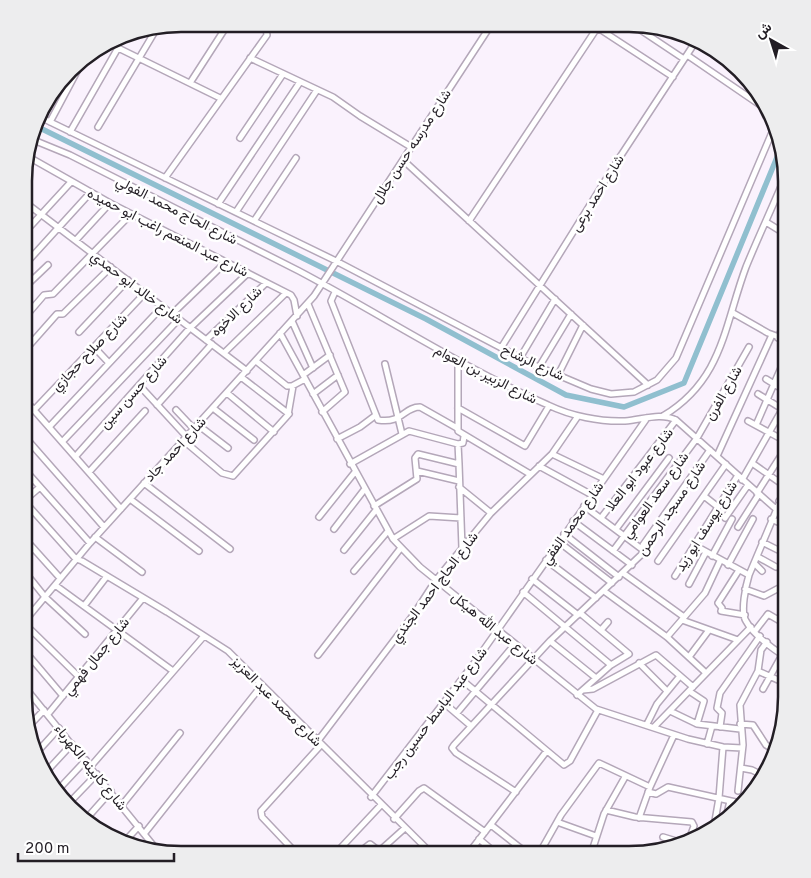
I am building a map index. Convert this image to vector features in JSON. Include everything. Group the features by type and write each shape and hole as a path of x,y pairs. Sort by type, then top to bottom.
{"street":[{"path":"190,83 223,32"},
{"path":"165,178 267,32"},
{"name":"شارع مدرسه حسن جلال","path":"327,277 486,32"},
{"path":"470,221 594,32"},
{"path":"607,32 673,77"},
{"path":"648,34 754,102"},
{"path":"98,127 152,36"},
{"name":"شارع احمد برعى","path":"501,348 539,285 692,47"},
{"path":"70,132 118,48 220,98"},
{"path":"250,58 344,103 360,116 411,147"},
{"path":"240,138 283,74"},
{"path":"50,122 72,81"},
{"path":"218,204 300,82"},
{"path":"236,212 317,90"},
{"name":"شارع الرشاح","path":"46,120 336,261 520,358 598,392 611,394 629,393 648,385 664,374 676,358 771,134"},
{"name":"شارع الحاج محمد الفولي","path":"38,142 70,155 322,284"},
{"path":"254,221 296,158"},
{"name":"شارع عبد المنعم راغب ابو حميده","path":"34,160 90,193 286,293"},
{"path":"403,160 648,385"},
{"path":"33,224 72,182"},
{"path":"33,255 90,193"},
{"path":"663,416 686,400 705,378 724,340 742,278 778,193"},
{"path":"76,240 110,203"},
{"name":"شارع خالد ابو حمدي","path":"33,208 247,371"},
{"path":"33,308 44,295 53,294 131,214"},
{"path":"766,222 778,229"},
{"path":"172,314 226,262"},
{"path":"33,279 48,265"},
{"path":"33,341 57,314 63,314 111,267"},
{"name":"شارع حسن سين","path":"75,457 190,328 248,273"},
{"name":"شارع احمد جاد","path":"33,611 95,536 308,304 327,277"},
{"path":"79,332 128,280"},
{"name":"شارع الاخوه","path":"206,340 266,283"},
{"name":"شارع الزبير بن العوام","path":"322,284 458,362 549,406 578,416 623,421 663,416"},
{"path":"335,292 331,301 380,421 400,419 412,408 420,407 457,428 464,436 530,474"},
{"name":"شارع صلاح حجازي","path":"34,410 145,293"},
{"path":"224,353 286,293 294,298 297,316"},
{"path":"520,358 555,299"},
{"path":"308,304 345,393 322,412"},
{"path":"49,427 162,306"},
{"path":"733,313 778,338"},
{"path":"539,367 571,314"},
{"path":"62,442 179,320"},
{"path":"292,321 313,368"},
{"path":"558,375 583,325"},
{"name":"شارع عبد الله هيكل","path":"280,333 364,490 400,549 577,695 598,710 648,724 674,735 707,744 742,748"},
{"path":"717,456 772,335"},
{"path":"157,405 212,344"},
{"path":"94,347 109,363"},
{"name":"شارع الفرن","path":"696,438 749,347"},
{"path":"256,360 285,386 293,386 330,355"},
{"path":"457,428 458,362"},
{"path":"385,364 400,419 402,434"},
{"path":"313,394 338,375"},
{"path":"756,425 778,375"},
{"path":"241,377 288,414"},
{"path":"766,379 778,386"},
{"path":"139,385 185,439 222,473 233,476 288,414 293,386"},
{"path":"227,393 274,432"},
{"path":"758,394 778,407"},
{"path":"458,408 525,446 549,406"},
{"path":"213,408 254,440"},
{"path":"34,410 121,509"},
{"path":"176,410 196,427 228,448"},
{"path":"89,472 145,411"},
{"path":"337,439 360,427 376,415"},
{"name":"شارع الحاج احمد الجندي","path":"289,845 265,820 261,812 319,744 414,614 436,580 491,513 552,454 578,416"},
{"path":"663,416 676,420 776,509"},
{"name":"شارع محمد الفقي","path":"497,629 647,418"},
{"name":"شارع عبود ابو العلا","path":"601,518 676,420"},
{"path":"748,421 778,438"},
{"name":"شارع يوسف ابو زيد","path":"675,576 718,507 752,463 778,421"},
{"path":"350,464 402,434 413,430 458,444 463,442 464,436"},
{"name":"شارع سعد العوامي","path":"613,552 626,537 696,438"},
{"path":"458,444 462,548"},
{"path":"33,445 104,527"},
{"name":"شارع مسجد الرحمن","path":"516,792 453,751 454,745 533,658 632,566 644,550 643,545 710,450"},
{"path":"344,550 375,508 417,479 415,458 419,454 459,464"},
{"path":"552,454 604,479"},
{"path":"616,529 669,458"},
{"name":"شارع يوسف ابو زيد","path":"738,527 778,460"},
{"path":"752,463 778,481"},
{"path":"658,561 726,464"},
{"path":"539,466 592,495"},
{"path":"417,471 459,481"},
{"path":"319,517 355,472"},
{"path":"33,479 90,543"},
{"path":"144,483 230,549"},
{"path":"712,556 728,518 748,485"},
{"path":"33,493 40,486"},
{"path":"460,487 491,513"},
{"path":"334,529 364,490"},
{"path":"704,496 718,507"},
{"path":"130,499 199,550"},
{"path":"778,504 745,588 746,621 778,651"},
{"path":"584,506 644,550"},
{"path":"33,510 76,559"},
{"path":"393,539 428,516 461,518"},
{"path":"728,565 753,519"},
{"path":"771,519 778,522"},
{"path":"573,521 632,566"},
{"path":"354,571 388,530"},
{"path":"564,534 683,618 738,640"},
{"path":"95,536 142,572"},
{"path":"559,542 612,584"},
{"path":"762,542 778,550"},
{"path":"694,545 720,561 749,575"},
{"path":"33,547 60,578"},
{"path":"318,655 400,549"},
{"path":"689,584 706,552"},
{"path":"758,557 776,567"},
{"name":"شارع محمد عبد العزيز","path":"76,559 107,576 228,651 422,845"},
{"path":"546,560 596,598"},
{"path":"668,638 704,593 720,561"},
{"path":"755,564 762,571"},
{"path":"739,570 718,603 722,608 721,611 745,615"},
{"path":"84,606 107,576"},
{"path":"532,579 601,630 629,654 611,664 577,695"},
{"path":"33,582 45,597 85,634"},
{"path":"55,584 173,671"},
{"path":"745,588 766,596 778,589"},
{"path":"604,591 668,638 706,673"},
{"path":"523,592 611,664"},
{"name":"شارع جمال فهمي","path":"35,721 63,696 143,598"},
{"path":"654,727 738,640 753,629 768,614 778,620"},
{"path":"601,630 608,622"},
{"name":"شارع عبد الباسط حسين رجب","path":"371,796 462,680 497,629"},
{"path":"689,657 709,630"},
{"path":"33,631 79,677"},
{"path":"91,766 204,636"},
{"path":"720,727 722,713 718,708 720,693 760,636"},
{"path":"550,641 596,678"},
{"path":"738,791 742,748 740,705 758,671 761,650 767,642"},
{"path":"457,713 515,644"},
{"path":"584,690 593,689 656,654 704,701 697,724"},
{"path":"33,661 63,696"},
{"path":"639,663 668,691"},
{"path":"763,689 768,677 778,664"},
{"path":"758,671 778,681"},
{"path":"648,724 657,704 680,676"},
{"path":"462,680 562,764 568,764 598,710"},
{"path":"144,834 262,686"},
{"name":"شارع كابينه الكهرباء","path":"33,697 91,766 150,842"},
{"path":"444,703 472,726"},
{"path":"670,711 697,724 720,727 753,725 769,747"},
{"path":"707,744 712,726"},
{"path":"41,747 59,728"},
{"path":"122,805 180,733"},
{"path":"639,818 649,790 674,735"},
{"path":"51,767 72,744"},
{"path":"715,817 723,747"},
{"path":"475,845 546,752"},
{"path":"62,785 86,760"},
{"path":"544,845 557,822 599,763 656,794 668,787 734,802"},
{"path":"741,768 758,773"},
{"path":"73,798 97,774"},
{"path":"594,845 606,810 625,777"},
{"path":"394,819 419,791 424,788 485,832"},
{"path":"91,814 111,791"},
{"path":"728,808 730,801"},
{"path":"344,845 381,805"},
{"path":"606,810 639,818 692,822 694,826 692,831"},
{"path":"557,822 596,836"},
{"path":"490,825 516,845"},
{"path":"130,836 139,826"},
{"path":"387,845 405,828"},
{"path":"663,837 671,840"},
{"path":"480,839 487,845"}],"waterway":[{"path":"43,129 426,319 566,395 624,407 684,383 777,158"}]}
